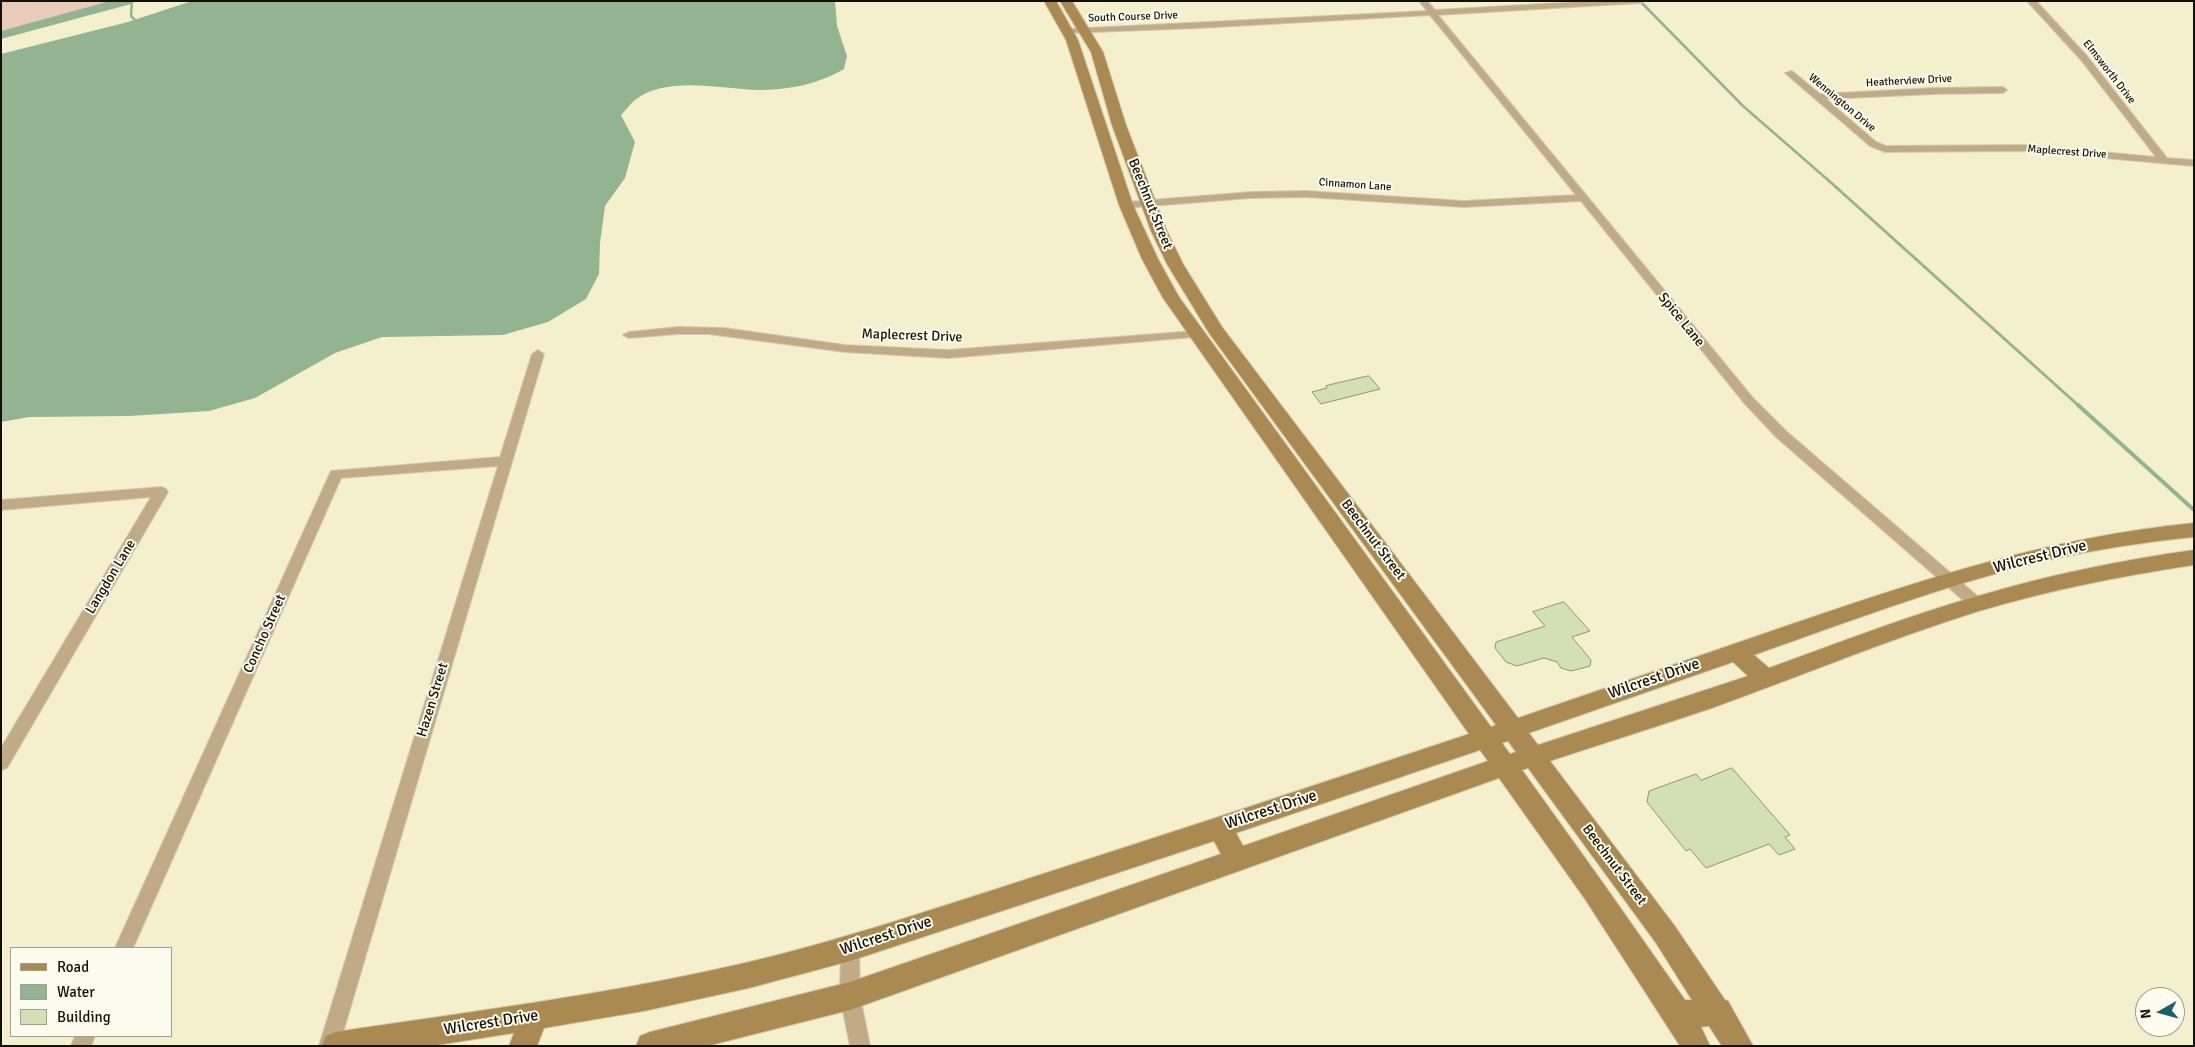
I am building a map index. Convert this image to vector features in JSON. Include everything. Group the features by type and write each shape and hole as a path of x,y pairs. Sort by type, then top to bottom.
{"main road":[{"name":"Beechnut Street","path":"1050,1 1079,35 1098,52 1119,125 1147,203 1174,264 1215,329 1665,934 1718,1011 1739,1046"},
{"name":"Beechnut Street","path":"1066,1 1079,35 1099,125 1126,205 1150,260 1171,298 1594,891 1678,1015 1696,1046"},
{"path":"1099,125 1119,125"},
{"path":"1195,334 1208,335 1222,352 1234,354"},
{"path":"1251,412 1273,406"},
{"name":"Wilcrest Drive","path":"336,1046 535,1016 644,997 749,975 850,948 1512,730 1736,651 1949,580 2064,549 2189,530"},
{"path":"1346,545 1371,537"},
{"name":"Wilcrest Drive","path":"650,1046 850,996 1504,766 1534,758 1977,604 2042,586 2112,570 2194,558"},
{"path":"1736,651 1765,678"},
{"path":"1220,827 1237,861"},
{"path":"1678,1015 1718,1011"},
{"path":"523,1046 535,1016"}],"street":[{"name":"Spice Lane","path":"1423,1 1749,401 1780,434 1977,604"},
{"name":"South Course Drive","path":"1079,35 1151,34 1199,26 1640,1"},
{"name":"Elmsworth Drive","path":"2031,1 2055,23 2072,43 2164,160"},
{"name":"Wennington Drive","path":"1789,74 1873,144 1885,149 1940,148"},
{"name":"Heatherview Drive","path":"1818,97 1934,91 2002,90"},
{"name":"Maplecrest Drive","path":"1940,148 2025,148 2194,162"},
{"name":"Cinnamon Lane","path":"1126,205 1252,195 1306,194 1464,204 1583,198"},
{"name":"Maplecrest Drive","path":"629,335 693,330 723,331 758,335 811,345 948,354 1195,334"},
{"name":"Hazen Street","path":"329,1046 538,354"},
{"name":"Concho Street","path":"124,947 336,474 505,462"},
{"name":"Langdon Lane","path":"1,505 161,492 1,763"},
{"path":"850,948 850,996 860,1046"}],"shaded area":[{"path":"1,1 116,1 1,32"}],"water":[{"path":"192,1 835,1 837,26 847,56 844,69 824,79 803,85 759,90 695,85 678,86 648,92 635,100 621,115 635,142 625,178 605,206 600,243 599,274 586,299 548,322 503,335 382,337 335,353 255,398 209,411 129,416 29,417 1,422 1,54 128,22"}],"building":[{"path":"1369,376 1380,389 1321,404 1312,392 1327,388 1326,386"},
{"path":"1564,602 1590,631 1572,637 1591,660 1590,666 1571,671 1561,668 1557,662 1544,658 1517,666 1506,662 1495,648 1496,642 1545,626 1533,612"},
{"path":"1732,768 1790,835 1785,837 1795,849 1779,855 1769,844 1706,868 1690,849 1686,851 1647,802 1649,791 1696,774 1701,780"}],"waterway":[{"path":"1,35 126,1"},
{"path":"132,1 131,16 137,22"},
{"path":"1640,1 1743,106 1828,180"},
{"path":"1827,179 2079,406"},
{"path":"2078,405 2194,510"}]}
